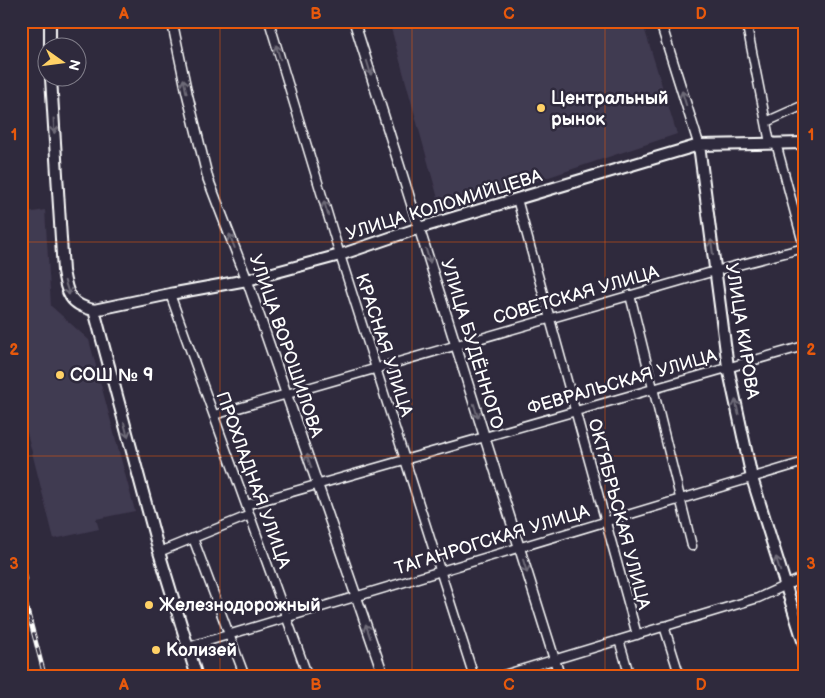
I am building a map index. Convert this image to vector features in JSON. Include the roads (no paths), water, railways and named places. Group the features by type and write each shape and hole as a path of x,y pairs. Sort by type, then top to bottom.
{"main road":[{"path":"50,21 50,38"},
{"path":"52,88 63,271 67,293 82,308 94,310 159,552 197,677"},
{"name":"УЛИЦА КОЛОМИЙЦЕВА","path":"94,310 247,280 340,254 419,228 698,145 804,143"},
{"name":"УЛИЦА КИРОВА","path":"698,145 728,367 752,478 804,644"}],"street":[{"name":"УЛИЦА ВОРОШИЛОВА","path":"172,21 186,93 208,179 247,280 384,677"},
{"name":"КРАСНАЯ УЛИЦА","path":"269,21 340,254 474,677"},
{"name":"УЛИЦА БУДЁННОГО","path":"354,21 560,677"},
{"name":"УЛИЦА КИРОВА","path":"660,21 698,145"},
{"path":"746,21 766,122 804,247"},
{"path":"766,122 804,105"},
{"name":"ОКТЯБРЬСКАЯ УЛИЦА","path":"517,199 637,635"},
{"name":"СОВЕТСКАЯ УЛИЦА","path":"214,415 804,247"},
{"name":"ПРОХЛАДНАЯ УЛИЦА","path":"170,294 308,677"},
{"path":"630,295 692,546"},
{"name":"ФЕВРАЛЬСКАЯ УЛИЦА","path":"246,505 804,346"},
{"name":"ТАГАНРОГСКАЯ УЛИЦА","path":"188,647 804,462"},
{"path":"159,552 250,515"},
{"path":"193,538 245,677"},
{"path":"497,677 758,598 804,577"},
{"path":"664,626 680,677"},
{"path":"619,640 630,677"}],"railway":[{"path":"21,564 25,579"},
{"path":"21,586 45,677"}],"place":[{"name":"Центральный рынок","path":"541,108"},
{"name":"СОШ № 9","path":"60,375"},
{"name":"Железнодорожный","path":"149,605"},
{"name":"Колизей","path":"156,650"}]}
